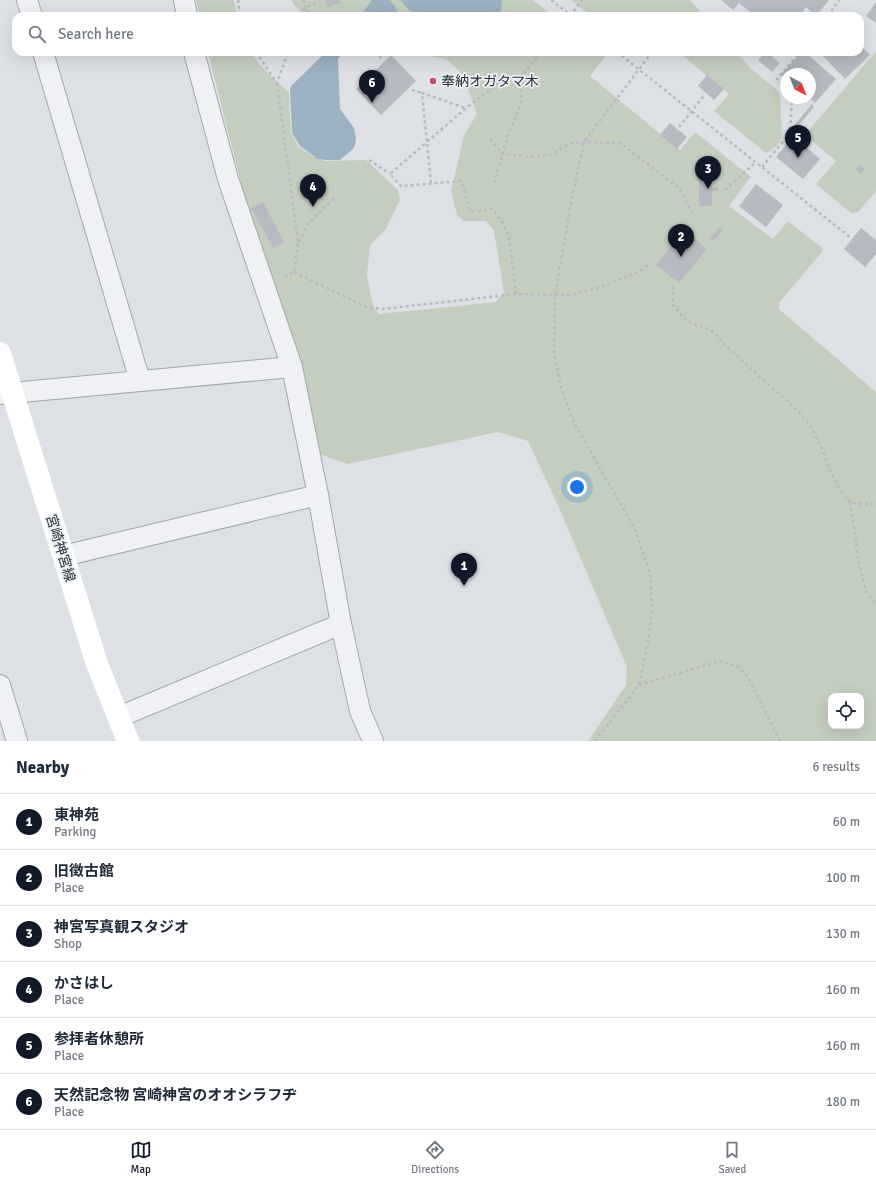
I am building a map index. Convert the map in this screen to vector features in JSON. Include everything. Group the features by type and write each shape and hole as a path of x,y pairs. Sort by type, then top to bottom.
{"main road":[{"name":"宮崎神宮線","path":"0,353 6,394 63,556 97,664 128,741"}],"street":[{"path":"27,0 31,12"},
{"path":"184,0 186,12"},
{"path":"44,56 140,381"},
{"path":"195,56 228,179 292,367 318,495 341,624 360,711 373,741"},
{"path":"6,394 292,367"},
{"path":"63,556 318,495"},
{"path":"119,717 341,624"},
{"path":"0,685 17,741"}],"path":[{"path":"238,0 239,12"},
{"path":"303,0 308,12"},
{"path":"551,0 566,12"},
{"path":"574,12 582,0"},
{"path":"831,12 839,0"},
{"path":"305,7 320,2"},
{"path":"303,12 305,7"},
{"path":"259,56 277,83 298,243 294,272"},
{"path":"277,83 287,56"},
{"path":"379,56 383,60"},
{"path":"390,174 466,108 501,81 521,76 538,56"},
{"path":"622,56 851,238"},
{"path":"595,741 639,684 648,643 652,609 650,573 635,529 574,423 560,388 554,353 555,295 570,208 584,142 649,56"},
{"path":"786,68 797,56"},
{"path":"494,183 508,135 521,104 521,76"},
{"path":"412,90 466,108"},
{"path":"422,93 431,184"},
{"path":"679,126 704,96"},
{"path":"762,167 790,133 792,104"},
{"path":"490,139 502,154 530,157 552,154 569,144 584,142 620,143 679,188 692,212"},
{"path":"369,160 390,174 401,186 461,180 471,212 492,209 502,221 509,236 516,294"},
{"path":"725,190 756,162"},
{"path":"298,243 306,225 337,195"},
{"path":"294,272 366,307 383,309 516,294 571,294 597,288 639,272 650,264"},
{"path":"264,286 294,272"},
{"path":"673,286 673,305 685,319 695,325 713,331 725,345 760,378 785,398 812,428 824,453 828,466 841,491 850,502 859,563 866,591 876,605"},
{"path":"850,502 859,504 876,504"},
{"path":"639,684 720,661 737,666 748,676 780,741"}],"green space":[{"path":"196,0 234,0 236,12 199,12"},
{"path":"292,0 533,0 548,12 301,12"},
{"path":"571,0 690,0 700,12 587,12"},
{"path":"876,51 876,191 858,212 851,213 816,184 836,161 805,135"},
{"path":"209,56 254,56 260,65 289,93 291,133 299,147 318,159 325,161 366,160 398,190 400,200 386,229 370,245 367,275 373,306 379,314 496,302 504,292 494,231 486,221 464,221 457,215 451,191 464,135 477,114 463,75 446,59 428,56 604,56 605,57 590,76 680,150 695,132 751,177 729,206 773,239 788,221 822,248 822,252 779,303 779,309 876,392 876,741 588,741 626,685 627,667 560,510 528,441 498,432 348,464 319,454 248,211"},
{"path":"683,56 740,56 751,69 776,89 780,95 782,135 780,141 766,153 714,111 729,94"}],"water":[{"path":"372,0 390,0 398,12 363,12"},
{"path":"400,0 502,0 500,12 412,12"},
{"path":"322,56 340,56 338,59 340,109 354,128 356,138 353,149 340,160 318,159 300,146 292,133 291,86"}],"building":[{"path":"325,0 340,0 341,3 327,7"},
{"path":"721,0 829,0 819,12 812,12 806,7 803,12 750,12 739,3 733,10"},
{"path":"876,2 876,23 866,16"},
{"path":"864,48 870,55 845,79 823,56 864,56"},
{"path":"390,56 392,56 416,81 381,115 356,89"},
{"path":"762,56 772,56 780,63 772,72 758,60"},
{"path":"798,56 810,56 836,79 816,102 816,68 787,68"},
{"path":"707,75 724,89 714,100 698,86"},
{"path":"812,104 814,107 794,131 791,129"},
{"path":"670,123 687,137 677,149 660,135"},
{"path":"793,136 820,159 803,179 776,157"},
{"path":"860,165 865,169 861,174 856,170"},
{"path":"699,176 711,176 712,188 718,187 718,191 712,191 712,206 699,206"},
{"path":"756,184 783,205 766,227 739,206"},
{"path":"263,202 284,242 273,248 251,208"},
{"path":"720,227 723,230 713,241 710,238"},
{"path":"861,228 876,240 876,254 865,267 844,249"},
{"path":"684,230 707,249 679,283 656,265"}],"place":[{"name":"奉納オガタマ木","path":"433,81"},
{"name":"天然記念物 宮崎神宮のオオシラフヂ","path":"372,103"},
{"name":"参拝者休憩所","path":"798,158"},
{"name":"神宮写真観スタジオ","path":"708,189"},
{"name":"かさはし","path":"313,207"},
{"name":"旧徴古館","path":"681,257"},
{"name":"東神苑","path":"464,586"}]}
